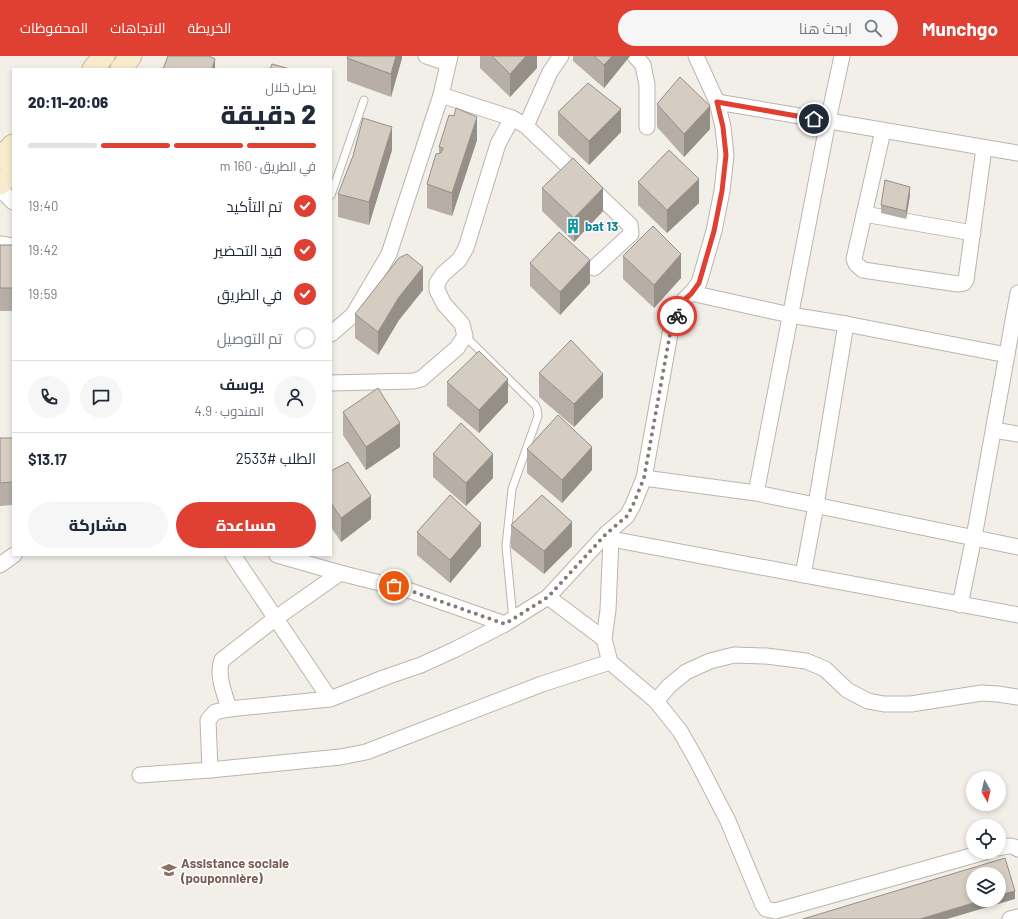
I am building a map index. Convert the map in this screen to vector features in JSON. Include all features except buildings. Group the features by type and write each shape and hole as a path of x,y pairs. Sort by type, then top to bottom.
{"main road":[{"path":"94,68 104,56"},
{"path":"122,68 131,56"},
{"path":"0,158 12,146"},
{"path":"0,184 12,172"}],"street":[{"path":"332,333 353,315 389,254 441,95 449,59 426,56"},
{"path":"526,126 550,72 561,56"},
{"path":"635,56 643,65 647,85 647,127"},
{"path":"210,770 208,720 215,712 229,709 330,699 421,665 456,649 509,622 548,597 609,537 627,516 644,478 670,334 684,300 691,294 699,283 714,231 722,191 726,155 723,127 717,102 696,56"},
{"path":"756,493 842,56"},
{"path":"441,95 512,118 526,126 630,225 631,234 594,268"},
{"path":"717,102 1018,153"},
{"path":"332,383 413,381 421,379 457,348 465,336 462,324 444,304 437,290 437,283 443,274 458,260 466,248 498,144 512,118"},
{"path":"883,131 854,259 856,264 863,270 958,284 964,283 968,277 984,148"},
{"path":"0,189 12,201"},
{"path":"864,214 973,233"},
{"path":"0,244 12,246"},
{"path":"691,294 790,315 846,324 1007,355"},
{"path":"960,605 974,538 1007,355 1016,315 1018,294"},
{"path":"803,575 846,324"},
{"path":"994,430 1018,434"},
{"path":"644,478 756,493 1018,547"},
{"path":"609,537 1018,616"},
{"path":"609,537 608,610 604,639 610,662 656,700 680,731 728,821 766,909 775,911 966,857"},
{"path":"0,565 13,556"},
{"path":"234,556 330,699"},
{"path":"280,556 408,590 509,622"},
{"path":"229,709 220,674 222,660 276,618 340,573"},
{"path":"548,597 604,639"},
{"path":"656,700 669,686 686,672 734,654 806,661 825,669 847,690 868,701 884,704 911,704 982,693 1018,697"},
{"path":"140,776 340,757 366,752 542,684 610,662"},
{"path":"1006,846 1015,847 1018,849"},
{"path":"1010,919 1018,917"}],"lane":[{"path":"332,192 364,100"},
{"path":"465,336 535,405 537,409 538,416 512,489 506,546 509,622"}],"way so far":[{"path":"394,586 505,624 548,597 606,534 627,516 633,505 644,478 670,334 677,316"}],"place":[{"name":"bat 13","path":"573,226"},
{"name":"Assistance sociale (pouponnière)","path":"169,870"}],"route":[{"path":"677,316 684,300 691,294 699,283 714,231 722,191 726,155 723,127 717,102 814,119"}]}
